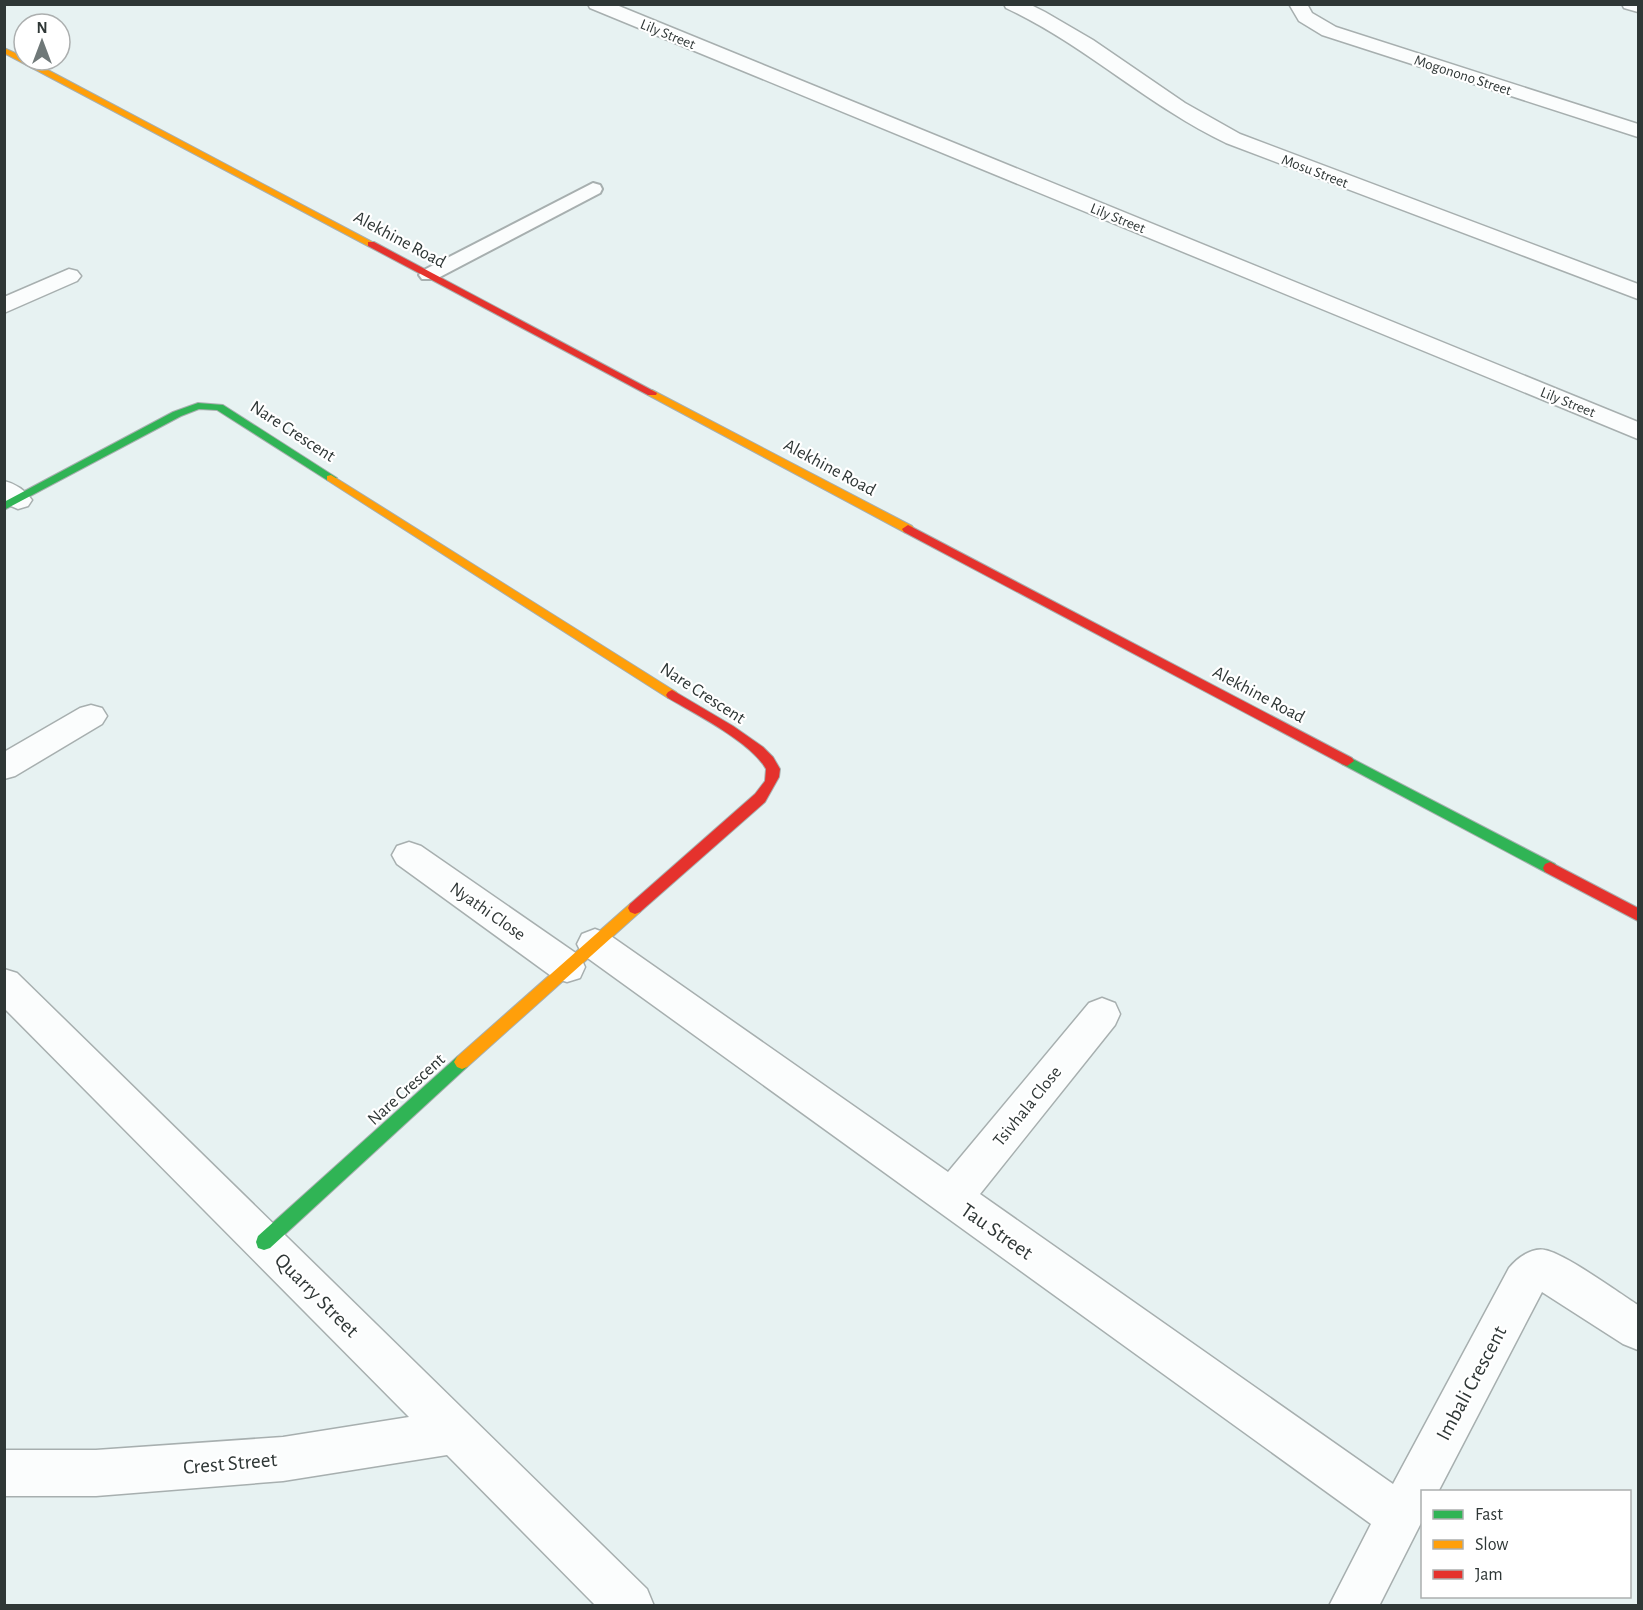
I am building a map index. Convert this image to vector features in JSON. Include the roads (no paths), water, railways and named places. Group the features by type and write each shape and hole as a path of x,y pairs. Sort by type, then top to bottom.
{"street":[{"name":"Lily Street","path":"597,4 1638,431"},
{"name":"Mosu Street","path":"1013,4 1056,25 1098,50 1202,123 1252,147 1638,292"},
{"name":"Mogonono Street","path":"1298,4 1300,11 1309,21 1329,31 1638,131"},
{"path":"1631,4 1638,7"},
{"name":"Alekhine Road","path":"4,50 1638,915"},
{"path":"4,306 69,276"},
{"name":"Nare Crescent","path":"9,499 177,414 198,406 219,407 766,756 774,773 769,789 581,955 264,1242"},
{"path":"4,767 91,716"},
{"name":"Nyathi Close","path":"409,855 581,955"},
{"name":"Tau Street","path":"581,955 952,1198 1401,1517"},
{"name":"Quarry Street","path":"4,984 630,1605"},
{"name":"Tsivhala Close","path":"952,1198 1102,1014"},
{"name":"Imbali Crescent","path":"1353,1605 1524,1282 1532,1272 1544,1269 1638,1329"},
{"name":"Crest Street","path":"4,1473 96,1473 283,1459 455,1432"}],"lane":[{"path":"429,275 593,189"}]}
